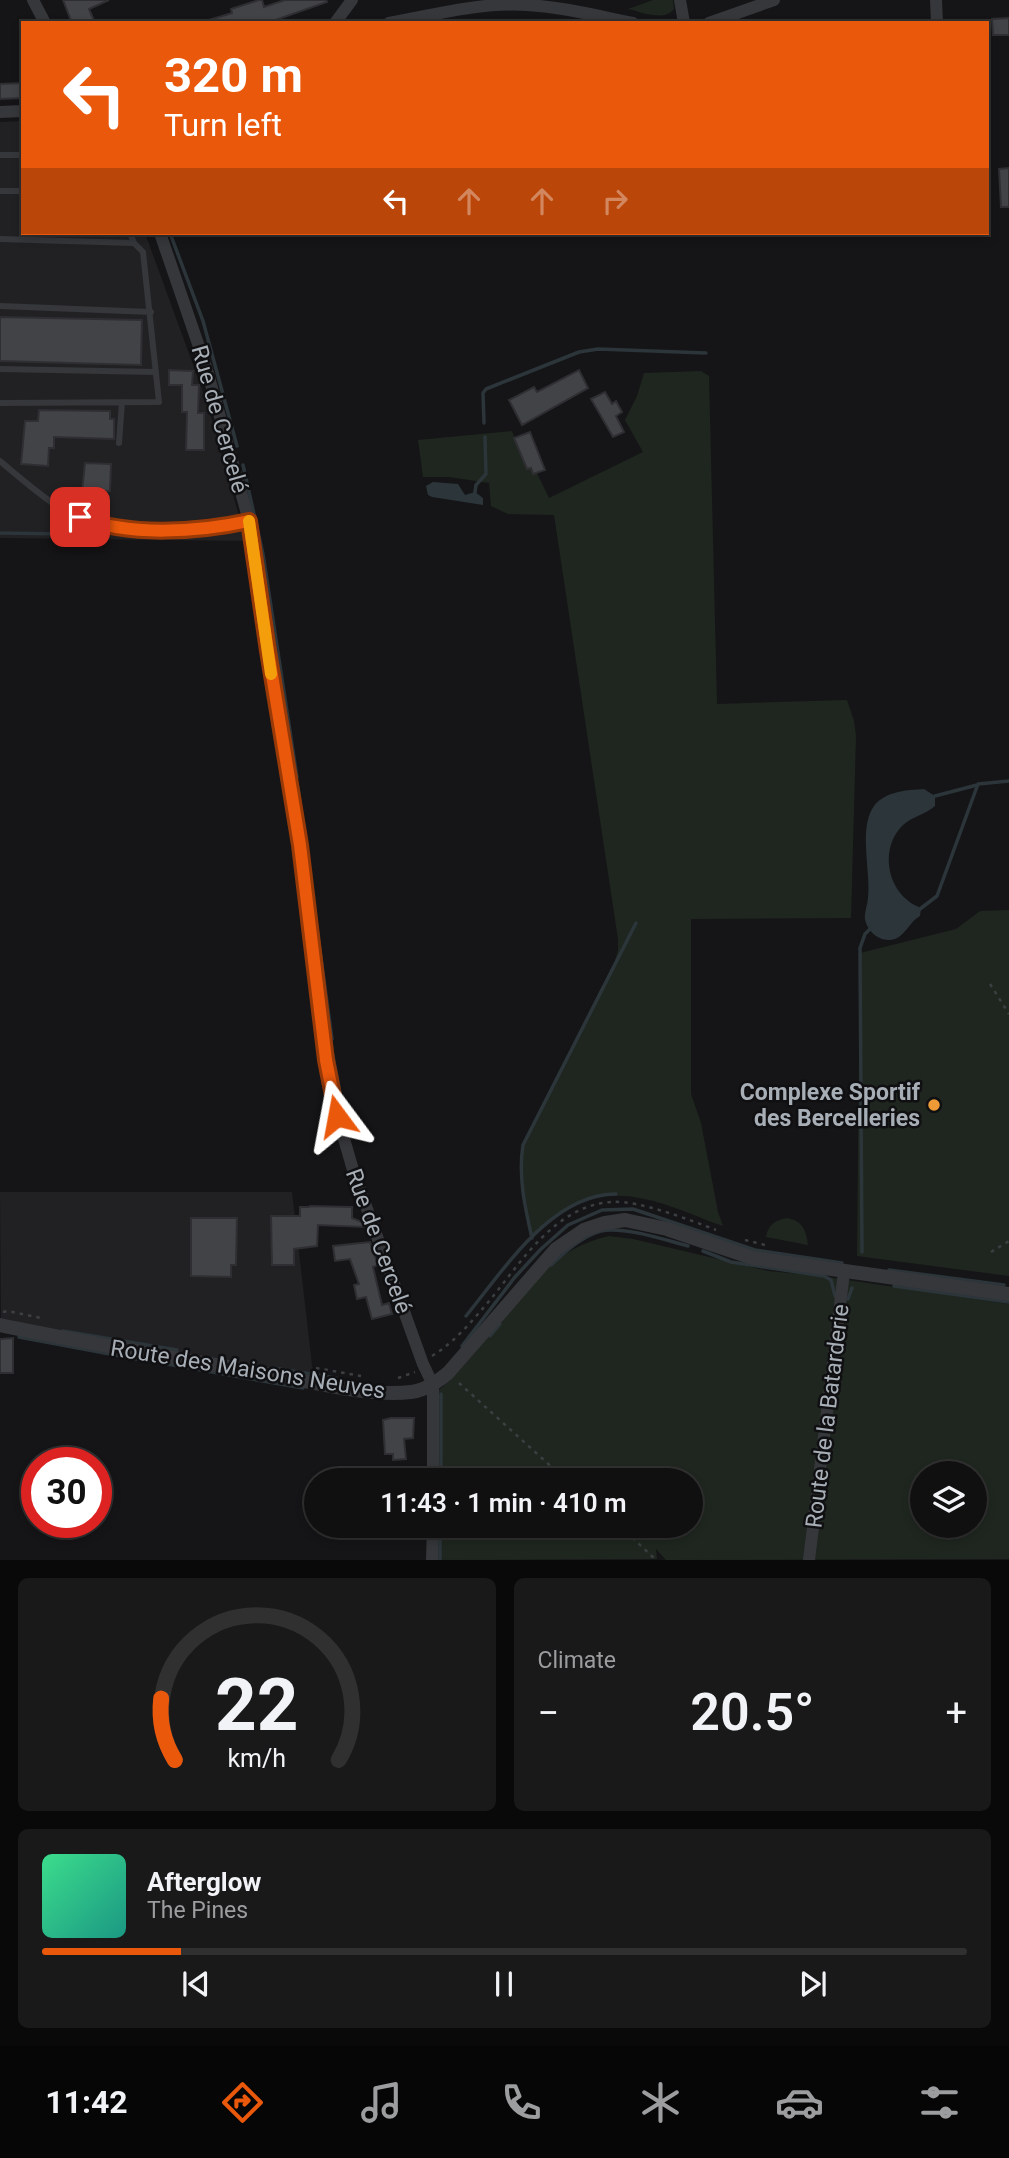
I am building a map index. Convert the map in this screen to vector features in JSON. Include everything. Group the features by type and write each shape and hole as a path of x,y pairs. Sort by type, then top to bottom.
{"street":[{"path":"33,0 44,21"},
{"path":"336,21 352,0"},
{"path":"680,0 684,21"},
{"path":"715,21 774,0"},
{"path":"936,0 937,21"},
{"path":"400,21 462,10 526,4 623,21"},
{"path":"0,112 21,111"},
{"name":"Rue de Cercelé","path":"161,235 207,370 249,521 300,845 332,1097 353,1170 433,1385"},
{"name":"Route des Maisons Neuves","path":"0,1325 354,1389 408,1392 433,1385 448,1373 556,1249 584,1230 625,1220 645,1223 753,1258 1009,1294"},
{"name":"Route de la Batarderie","path":"809,1559 844,1272"},
{"path":"433,1385 433,1468"},
{"path":"432,1559 433,1538"}],"lane":[{"path":"0,155 21,155"},
{"path":"0,191 21,191"},
{"path":"0,403 159,402 143,252 131,235"},
{"path":"0,239 134,243"},
{"path":"0,306 151,312"},
{"path":"0,369 156,372"},
{"path":"119,443 121,402"},
{"path":"0,461 65,512 95,523 120,528 207,529 249,521"}],"path":[{"path":"990,984 1009,1014"},
{"path":"429,1357 463,1332 542,1237 579,1211 613,1202 629,1203 725,1234"},
{"path":"738,1239 775,1247"},
{"path":"991,1252 1009,1241"},
{"path":"448,1373 553,1468"},
{"path":"633,1538 656,1559"}],"shaded area":[{"path":"653,0 673,0 674,9 659,16 628,9"},
{"path":"21,121 21,235 146,235 207,403 246,541 0,538 0,122"},
{"path":"701,371 709,376 717,704 847,700 856,736 851,918 691,919 691,1094 701,1123 723,1226 636,1197 599,1197 566,1210 532,1238 522,1180 523,1145 614,965 618,939 554,515 508,514 491,506 489,483 449,477 423,477 418,440 512,431 527,469 531,468 533,474 537,473 549,498 643,452 625,420 637,396 644,373"},
{"path":"433,482 458,484 465,495 475,492 483,498 483,505 432,497 428,495 426,486"},
{"path":"924,789 935,796 935,806 902,826 890,848 889,860 894,883 901,894 921,908 920,916 900,936 889,940 882,939 870,931 865,919 868,900 866,838 869,815 884,797 897,792"},
{"name":"Complexe Sportif des Bercelleries","path":"1009,910 1009,1276 857,1256 860,953 956,929 980,911"},
{"path":"0,1192 292,1192 314,1382 1,1325"},
{"path":"787,1218 797,1221 803,1227 808,1245 766,1237 773,1224"},
{"path":"609,1236 633,1239 768,1271 821,1276 1009,1304 1009,1559 666,1560 656,1549 657,1559 432,1560 433,1538 703,1538 703,1468 433,1468 433,1395 455,1375 533,1281 555,1261 580,1246"}],"building":[{"path":"63,0 109,0 89,9 94,21 71,21"},
{"path":"259,0 262,0 264,7 285,0 327,2 273,21 209,21 232,13 231,9"},
{"path":"1009,18 1009,35 993,35 992,19"},
{"path":"21,83 21,98 0,99 0,84"},
{"path":"1009,168 1009,207 1001,207 999,169"},
{"path":"0,317 142,320 141,365 0,361"},
{"path":"169,370 193,371 192,385 199,385 198,413 204,413 204,450 186,450 187,412 182,412 182,385 169,385"},
{"path":"579,370 588,388 522,425 509,400 534,387 537,392"},
{"path":"605,392 612,404 616,401 622,412 616,416 624,432 613,437 591,399"},
{"path":"39,410 110,411 110,419 114,419 114,439 54,437 54,448 49,448 48,466 21,464 25,421 38,421"},
{"path":"530,432 545,470 533,474 531,468 527,469 514,438"},
{"path":"85,463 111,464 110,491 82,492"},
{"path":"300,1207 352,1207 352,1218 362,1222 364,1227 318,1225 317,1246 294,1249 294,1265 272,1265 271,1216 300,1216"},
{"path":"191,1218 237,1218 236,1265 231,1265 231,1277 191,1276"},
{"path":"370,1242 378,1265 373,1267 382,1305 389,1303 392,1314 372,1319 366,1297 357,1299 354,1285 359,1284 350,1259 335,1261 333,1246"},
{"path":"13,1338 13,1373 0,1373 0,1339"},
{"path":"414,1418 413,1438 404,1439 406,1459 393,1460 393,1454 385,1454 383,1420"}],"waterway":[{"path":"171,235 203,321 237,446"},
{"path":"484,423 483,393 486,389 579,352 598,349 706,353"},
{"path":"475,492 476,485 486,474 485,437"},
{"path":"243,465 263,554 297,777"},
{"path":"0,533 66,534"},
{"path":"920,909 937,896 978,784 1009,781"},
{"path":"935,796 977,785"},
{"path":"298,788 332,1039"},
{"path":"532,1238 522,1180 523,1145 636,923"},
{"path":"862,1252 860,948 865,934 873,926"},
{"path":"332,1051 347,1128"},
{"path":"466,1316 530,1238 550,1221 570,1207 592,1197 616,1194"},
{"path":"462,1346 515,1277 541,1249 568,1225 602,1210 633,1209 755,1250 842,1263"},
{"path":"551,1265 581,1241 601,1231 633,1232 688,1246"},
{"path":"703,1251 731,1262 824,1276 831,1280 835,1296"},
{"path":"889,1270 1004,1285"},
{"path":"894,1286 1009,1302"},
{"path":"848,1299 852,1288"},
{"path":"490,1336 500,1324"},
{"path":"63,1331 177,1350"},
{"path":"19,1337 142,1360"},
{"path":"150,1361 303,1388"},
{"path":"274,1368 336,1378"},
{"path":"441,1394 441,1468"},
{"path":"440,1538 440,1560"}],"slow traffic":[{"path":"249,521 271,674"}],"place":[{"name":"Complexe Sportif des Bercelleries","path":"934,1105"}],"route":[{"path":"80,517 120,528 155,529 207,529 249,521 300,845 326,1060 337,1116"}]}
